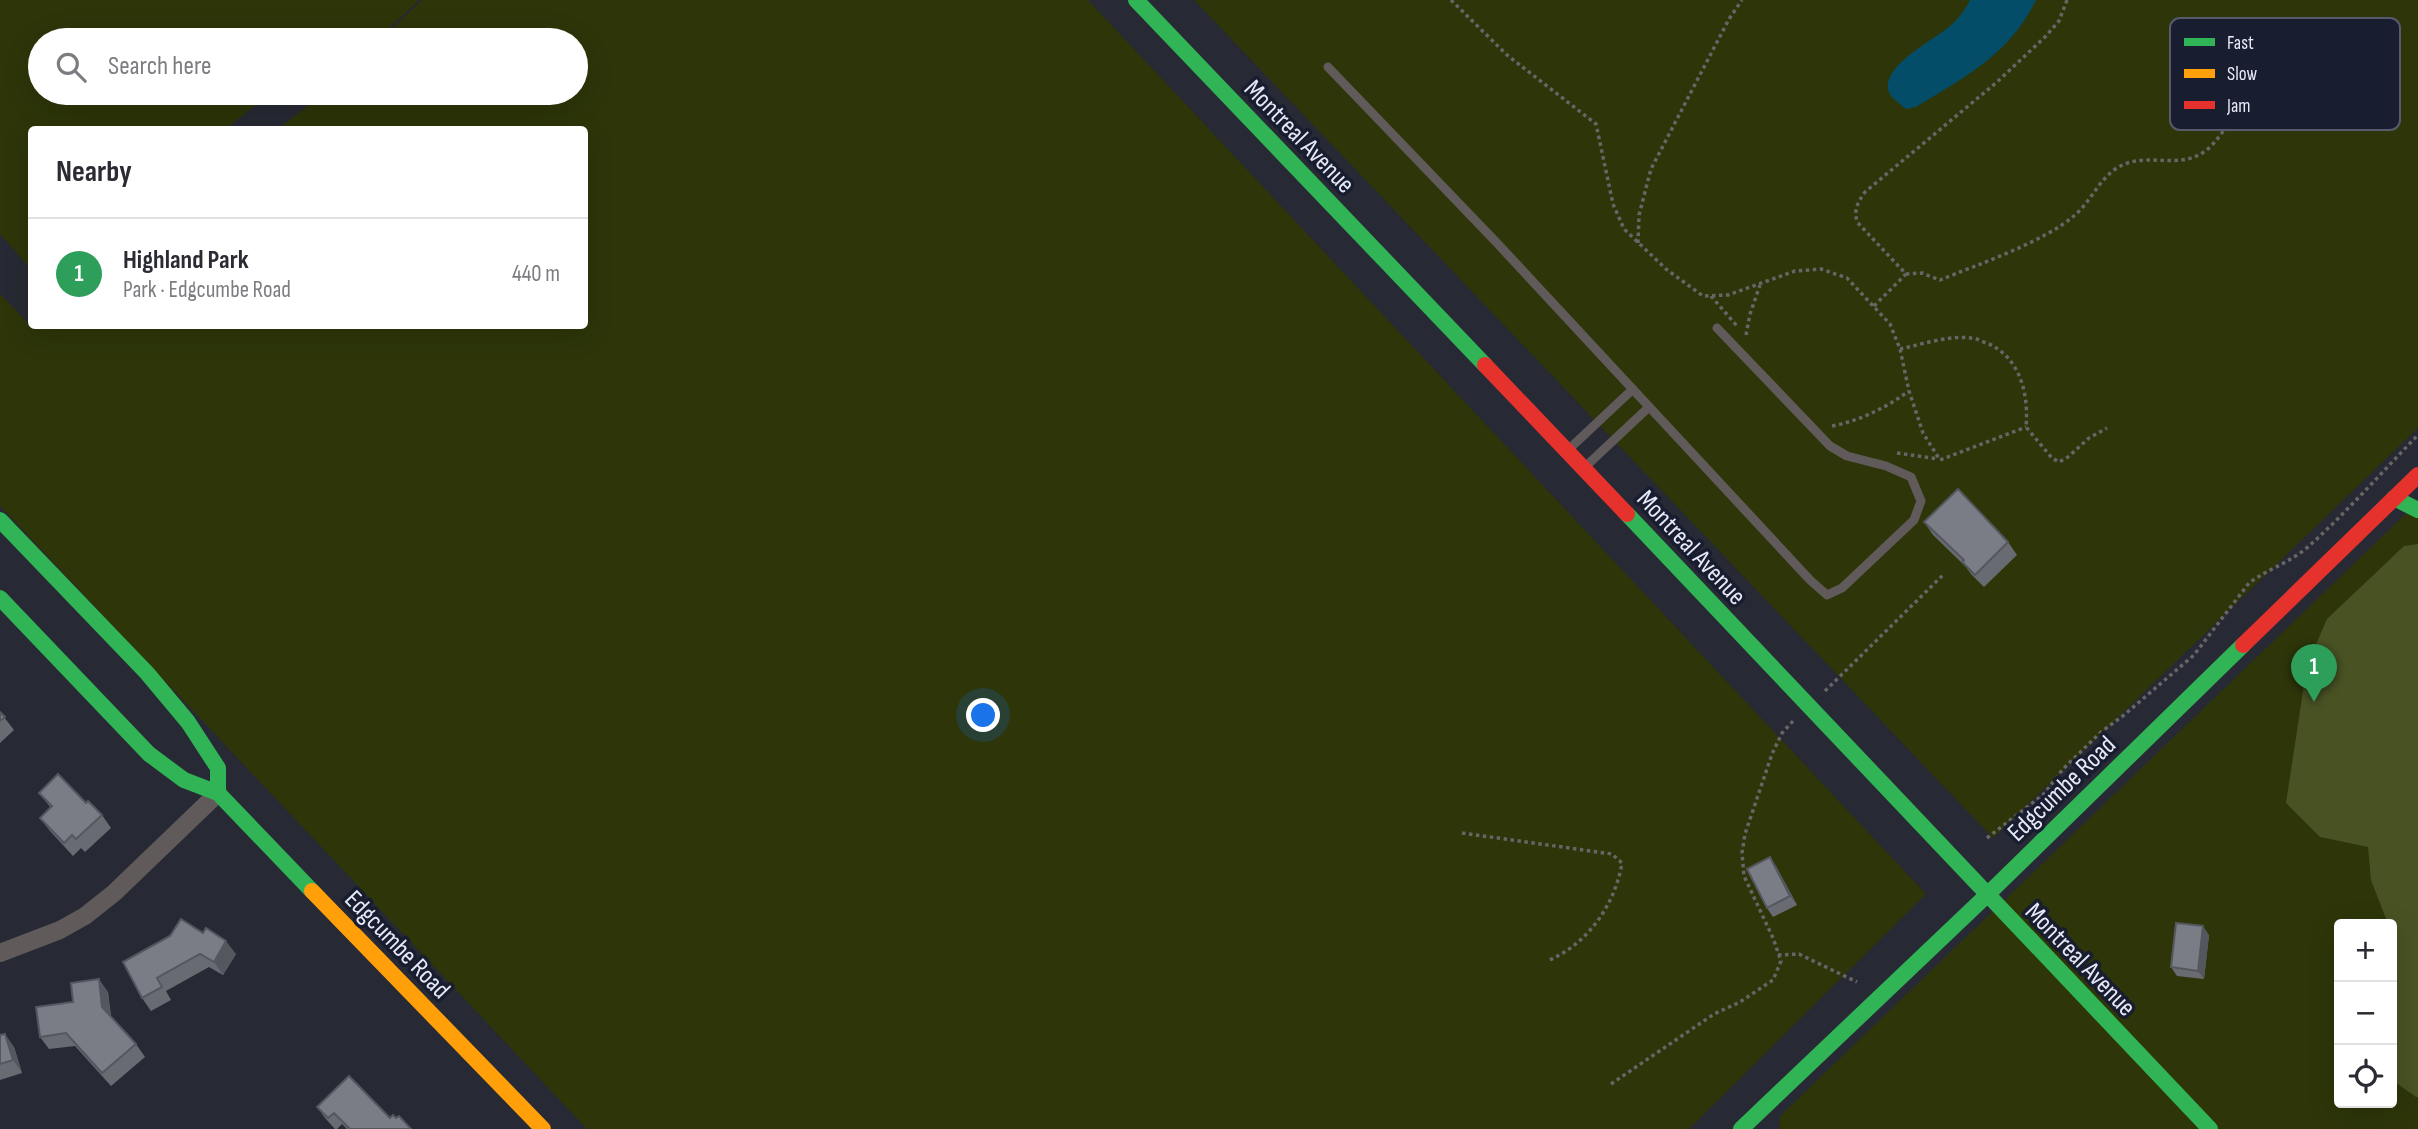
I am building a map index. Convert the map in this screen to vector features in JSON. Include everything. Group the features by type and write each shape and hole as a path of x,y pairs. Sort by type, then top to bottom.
{"street":[{"name":"Montreal Avenue","path":"1136,0 2210,1129"},
{"name":"Edgcumbe Road","path":"1741,1129 1987,895 2418,475"},
{"path":"2394,498 2418,510"},
{"path":"0,520 147,673 188,722 218,768 218,793 114,893 85,916 60,930 0,953"},
{"name":"Edgcumbe Road","path":"0,598 149,754 184,780 218,793 542,1129"}],"lane":[{"path":"1328,67 1826,595 1843,589 1914,520 1921,501 1911,477 1886,466 1847,456 1830,446 1717,328"},
{"path":"1567,451 1633,389"},
{"path":"1584,468 1649,407"}],"path":[{"path":"1451,0 1507,55 1597,124 1612,204 1624,229 1666,270 1703,296 1728,295 1795,271 1821,270 1847,278 1890,324 1900,349 1909,391 1923,433 1940,460"},
{"path":"1638,243 1639,215 1651,169 1729,19 1742,0"},
{"path":"1906,274 1857,222 1854,213 1858,202 1865,192 1997,82 2045,37 2059,21 2067,0"},
{"path":"1874,306 1906,274 1922,273 1940,280 2003,255 2055,229 2074,215 2115,169 2149,159 2190,160 2203,153 2225,130"},
{"path":"1711,296 1746,335 1760,285"},
{"path":"1900,349 1942,340 1973,338 1997,347 2012,362 2025,388 2026,427 2052,458 2059,462 2089,438 2107,428"},
{"path":"1841,433 1832,426 1868,416 1909,391"},
{"path":"1893,453 1940,460 2026,427"},
{"path":"1987,838 2044,794 2063,769 2101,732 2194,655 2249,583 2307,548 2418,435"},
{"path":"1611,1083 1714,1014 1740,1002 1773,980 1781,961 1744,876 1742,853 1745,834 1782,733 1944,574"},
{"path":"1462,833 1612,855 1622,863 1608,905 1598,920 1577,944 1559,957 1547,961"},
{"path":"1779,955 1799,954 1857,982"}],"green space":[{"path":"0,0 419,0 390,28 28,28 28,105 255,105 230,126 28,126 28,266 0,234"},
{"path":"422,0 1088,0 1926,894 1689,1129 587,1129 0,506 0,294 28,323 28,329 588,329 588,126 282,126 309,105 588,105 588,28 393,28"},
{"path":"1194,0 2418,0 2418,428 1993,838"},
{"path":"2418,502 2418,1129 1779,1129 1780,1116"},
{"path":"2418,544 2418,1097 2397,1084 2397,919 2386,919 2371,880 2368,847 2320,837 2286,803 2307,665 2327,619 2404,546"}],"water":[{"path":"1970,0 2036,0 2025,19 2000,50 1952,85 1916,107 1906,109 1895,100 1888,89 1894,71 1912,53 1950,26"}],"building":[{"path":"1958,489 2008,542 1975,575 1962,562 1964,560 1924,522"},
{"path":"58,774 86,803 88,801 102,815 76,839 72,835 64,843 40,818 52,806 39,793"},
{"path":"1770,857 1790,896 1767,908 1747,869"},
{"path":"181,919 203,933 206,928 226,941 214,962 200,954 157,978 162,987 142,998 123,962 170,936"},
{"path":"2176,923 2203,926 2198,971 2171,967"},
{"path":"99,979 102,1007 136,1044 102,1073 66,1033 40,1037 36,1007 73,1002 71,983"},
{"path":"5,1034 13,1060 0,1064 0,1035"},
{"path":"349,1076 390,1118 393,1115 396,1118 399,1116 411,1129 350,1129 334,1113 328,1118 317,1107"}],"traffic: fast":[{"path":"1136,0 1485,365"},
{"path":"2394,498 2418,510"},
{"path":"1627,514 2210,1129"},
{"path":"0,520 147,673 188,722 218,768 218,793"},
{"path":"0,598 149,754 184,780 218,793 312,891"},
{"path":"1741,1129 1987,895 2243,645"}],"traffic: slow":[{"path":"312,891 543,1129"}],"traffic: jam":[{"path":"1485,365 1627,514"},
{"path":"2243,645 2418,475"}],"place":[{"name":"Highland Park","path":"2314,702"}]}
